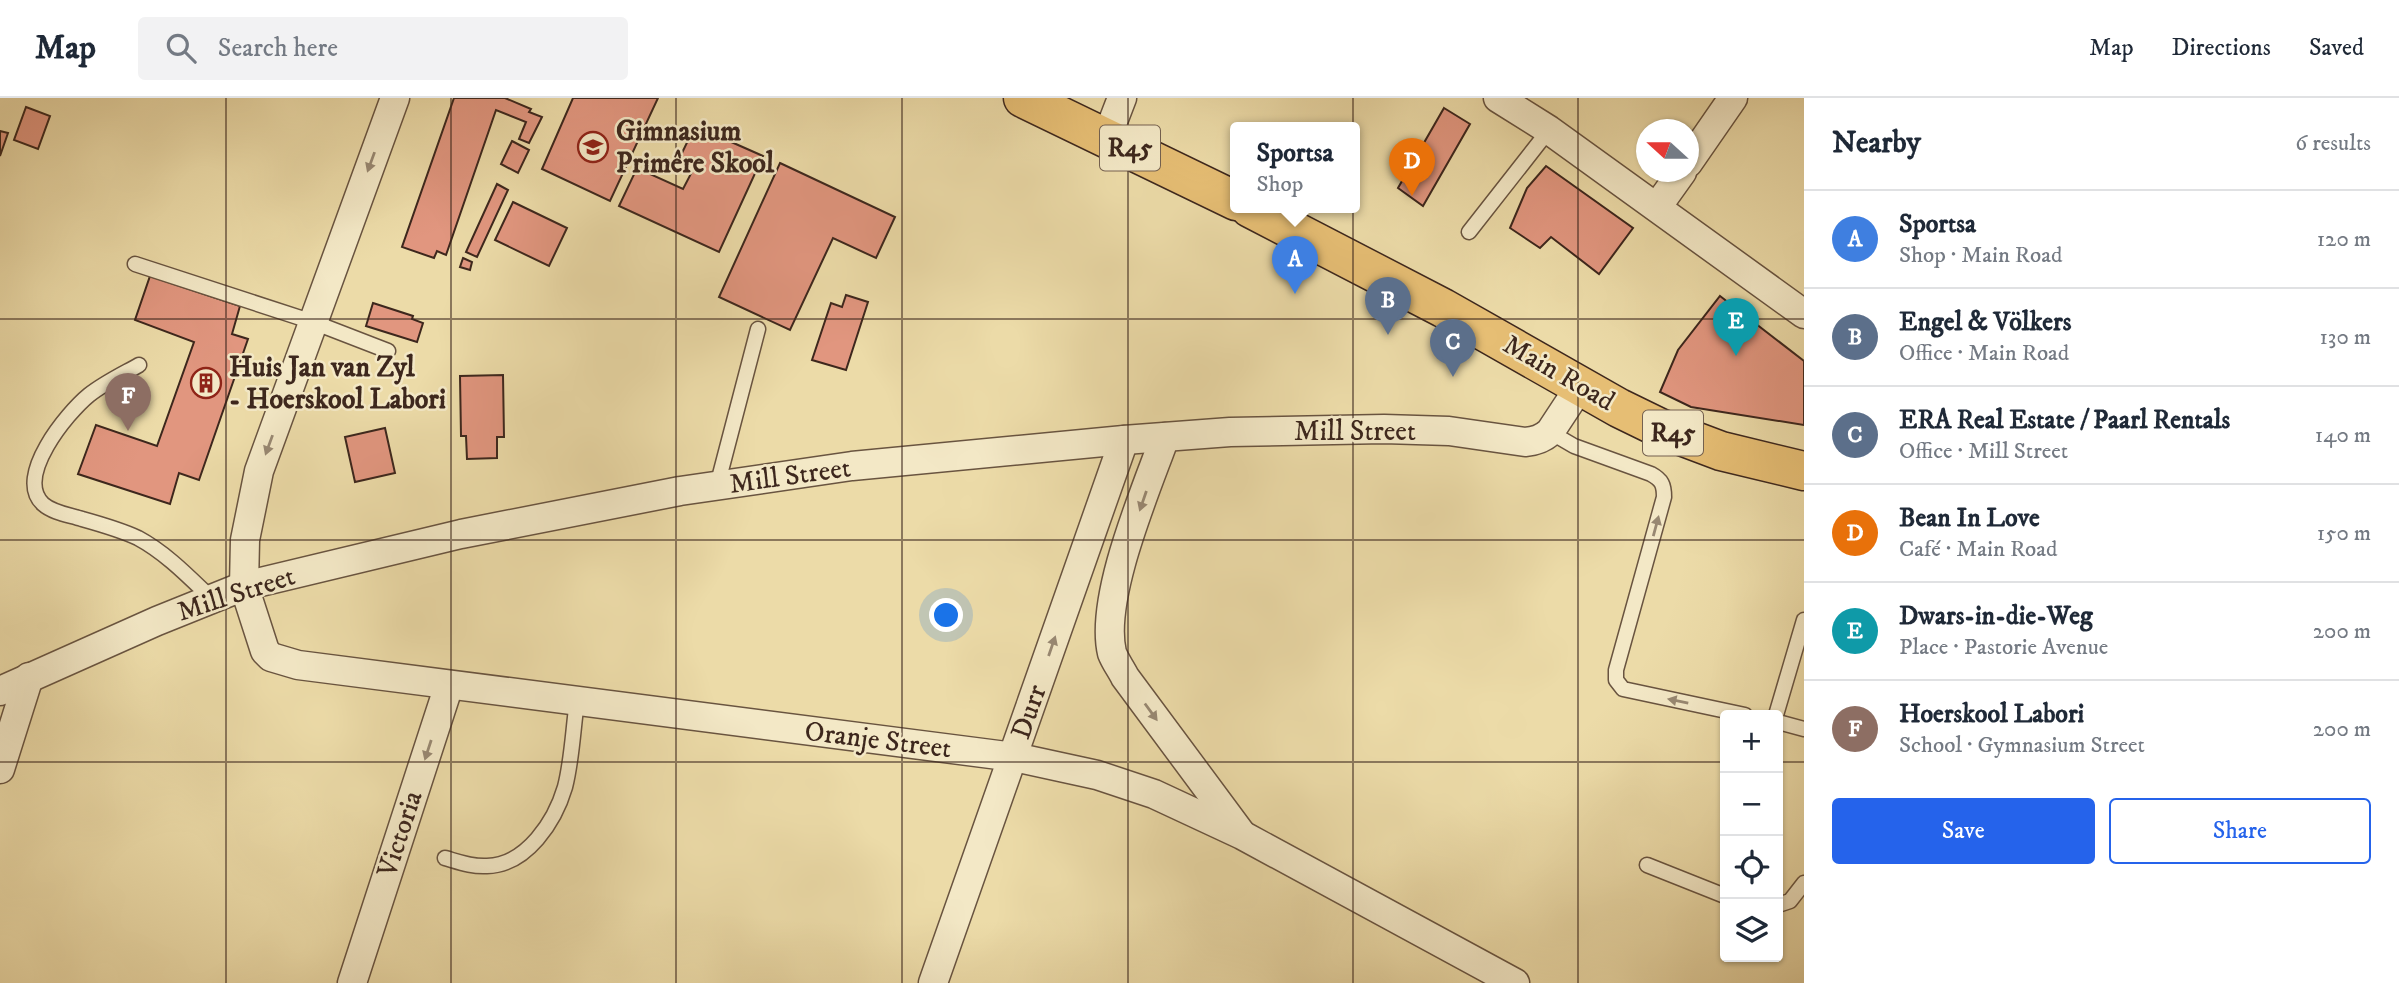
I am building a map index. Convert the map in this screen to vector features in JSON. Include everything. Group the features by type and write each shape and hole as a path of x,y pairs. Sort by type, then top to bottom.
{"main road":[{"name":"R45","path":"1023,98 1230,198"},
{"name":"Main Road","path":"1260,213 1443,308 1619,408 1694,442 1804,471"}],"street":[{"path":"244,586 245,540 259,471 395,98"},
{"path":"1107,137 1122,98"},
{"path":"1498,98 1549,130 1657,206 1804,314"},
{"path":"1699,149 1734,98"},
{"path":"1657,206 1675,182"},
{"path":"1550,432 1581,385"},
{"name":"Mill Street","path":"0,691 244,586 461,534 653,496 852,466 1230,432 1384,429 1449,431 1525,442 1544,438 1550,432"},
{"path":"1165,437 1121,563 1110,626 1113,654 1125,677 1242,835"},
{"name":"Durr","path":"933,983 1124,440"},
{"name":"Oranje Street","path":"244,586 265,651 271,657 298,666 1014,757 1097,775 1154,794 1242,835 1515,983"},
{"path":"0,769 29,677"},
{"name":"Victoria","path":"352,983 449,685"}],"lane":[{"path":"1469,232 1549,130"},
{"path":"135,264 313,321 388,351"},
{"path":"717,486 758,329"},
{"path":"139,365 89,395 67,418 45,448 37,467 36,494 47,507 136,537 161,552 212,599"},
{"path":"1550,432 1574,446 1651,474 1664,486 1664,497 1616,670 1619,685 1632,691 1721,710"},
{"path":"1777,710 1804,620"},
{"path":"445,858 470,866 490,866 511,860 536,842 552,817 565,787 578,701"},
{"path":"1783,723 1804,729"},
{"path":"1647,865 1720,894"},
{"path":"1783,903 1790,901 1804,883"}],"building":[{"path":"454,98 505,98 542,117 529,143 519,139 526,122 496,110 446,255 437,251 434,258 402,247"},
{"name":"Gimnasium Primêre Skool","path":"573,98 658,98 610,201 542,169"},
{"path":"26,107 50,116 38,149 14,140"},
{"path":"1444,108 1470,124 1423,206 1398,188"},
{"path":"695,126 763,156 719,252 619,206 637,168 683,189 696,164 680,157"},
{"path":"0,131 8,133 0,156"},
{"path":"512,141 529,150 518,173 501,164"},
{"path":"780,163 895,217 876,258 833,238 790,330 719,297"},
{"path":"1546,166 1633,228 1599,274 1551,237 1540,248 1510,228 1527,188"},
{"path":"497,184 508,190 477,257 466,252"},
{"path":"513,202 567,228 549,266 495,240"},
{"path":"463,258 472,262 470,270 460,267"},
{"name":"Huis Jan van Zyl - Hoerskool Labori","path":"150,276 240,306 232,334 248,339 199,480 179,473 170,504 78,474 96,425 157,446 194,342 135,320"},
{"path":"846,295 868,302 846,370 812,360 831,303 842,307"},
{"path":"1720,296 1804,361 1804,425 1691,407 1660,392 1678,350"},
{"path":"373,303 413,316 412,319 423,323 417,342 366,326"},
{"path":"503,375 504,437 497,437 497,458 467,459 466,436 461,436 460,376"},
{"path":"385,428 395,473 355,482 345,437"}],"place":[{"name":"Gimnasium Primêre Skool","path":"593,147"},
{"name":"Bean In Love","path":"1412,196"},
{"name":"Sportsa","path":"1295,294"},
{"name":"Engel & Völkers","path":"1388,335"},
{"name":"Dwars-in-die-Weg","path":"1736,356"},
{"name":"ERA Real Estate / Paarl Rentals","path":"1453,377"},
{"name":"Huis Jan van Zyl - Hoerskool Labori","path":"206,383"},
{"name":"Hoerskool Labori","path":"128,431"}]}
